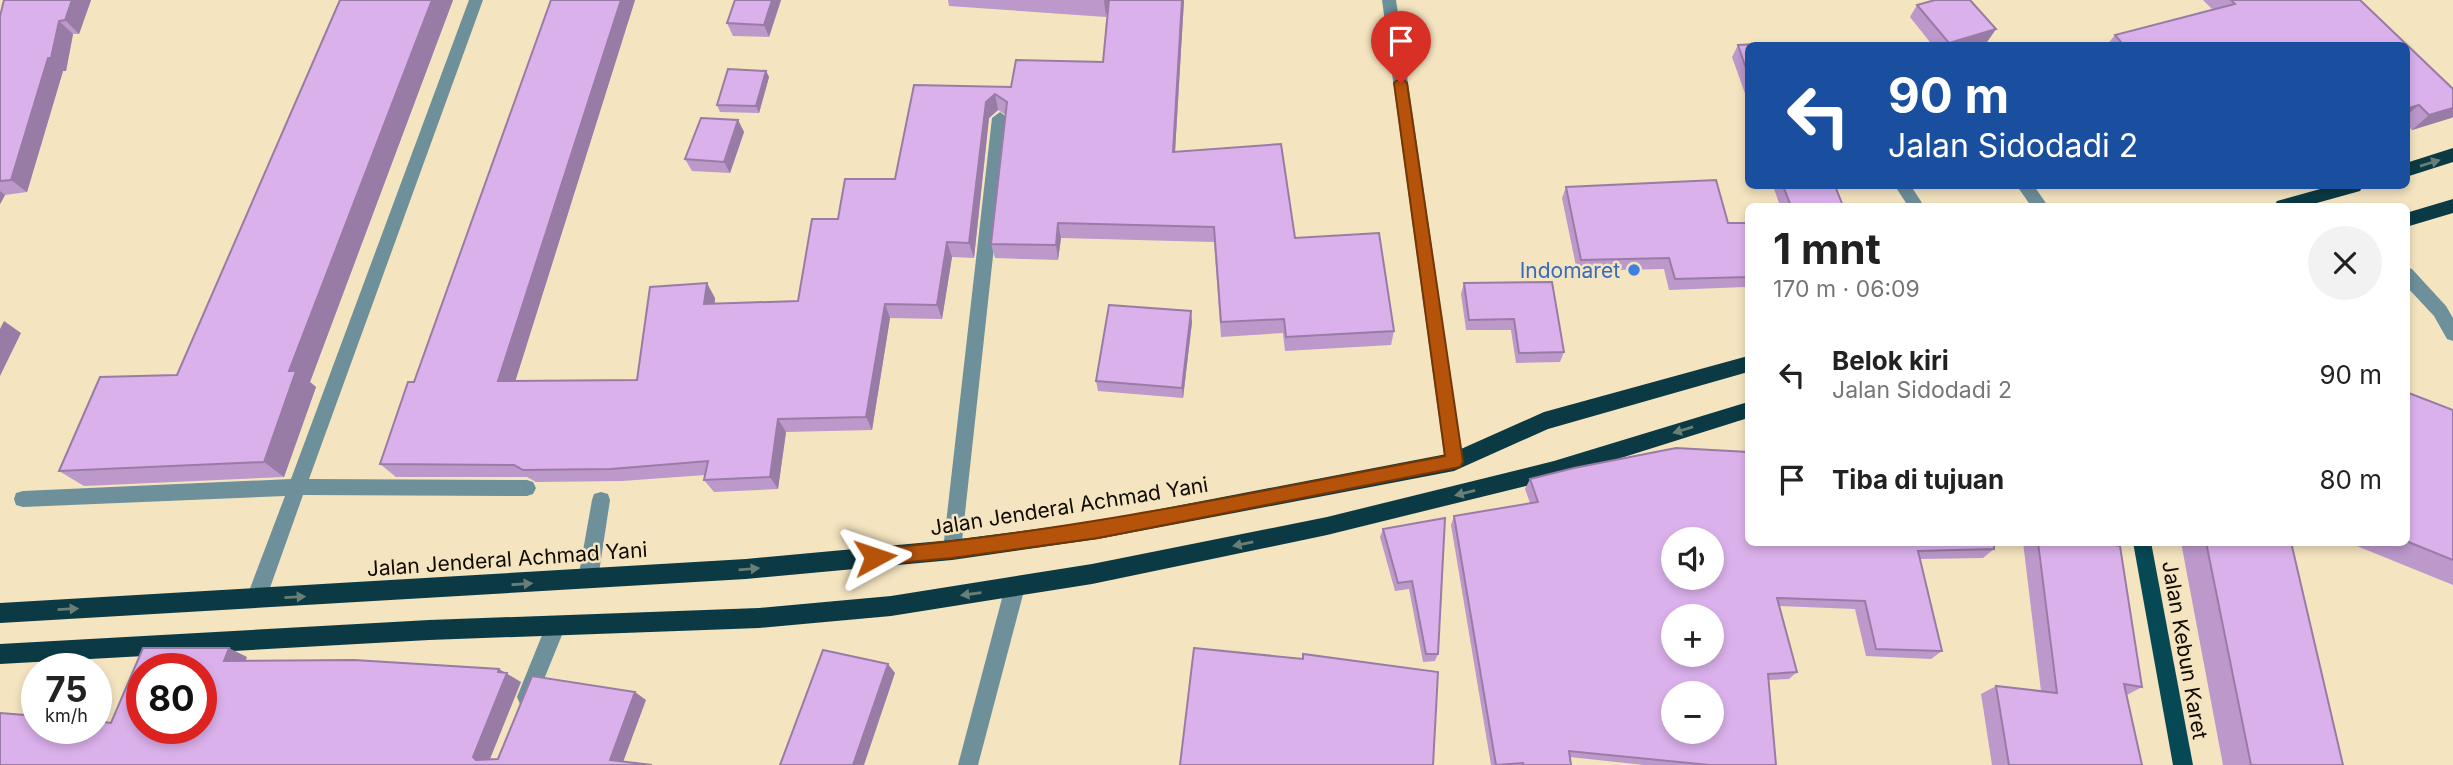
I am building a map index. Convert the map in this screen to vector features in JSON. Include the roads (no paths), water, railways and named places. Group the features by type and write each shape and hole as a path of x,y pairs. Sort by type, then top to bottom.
{"highway":[{"path":"2410,169 2453,155"},
{"path":"2294,203 2343,189"},
{"path":"2410,219 2453,206"},
{"name":"Jalan Jenderal Achmad Yani","path":"0,613 746,569 952,550 1111,528 1454,462 1544,421 1745,365"},
{"path":"0,654 556,625 759,618 891,606 1015,587 1327,526 1554,470 1745,411"}],"main road":[{"name":"Jalan Kebun Karet","path":"2143,546 2183,765"}],"street":[{"path":"256,599 476,0"},
{"path":"1389,0 1454,462"},
{"path":"952,550 1000,118"},
{"path":"2410,278 2440,311 2453,334"},
{"path":"23,499 297,488 527,488"},
{"path":"588,579 601,500"},
{"path":"968,765 1015,587"},
{"path":"520,714 556,625"}],"place":[{"name":"Indomaret","path":"1634,270"}]}
